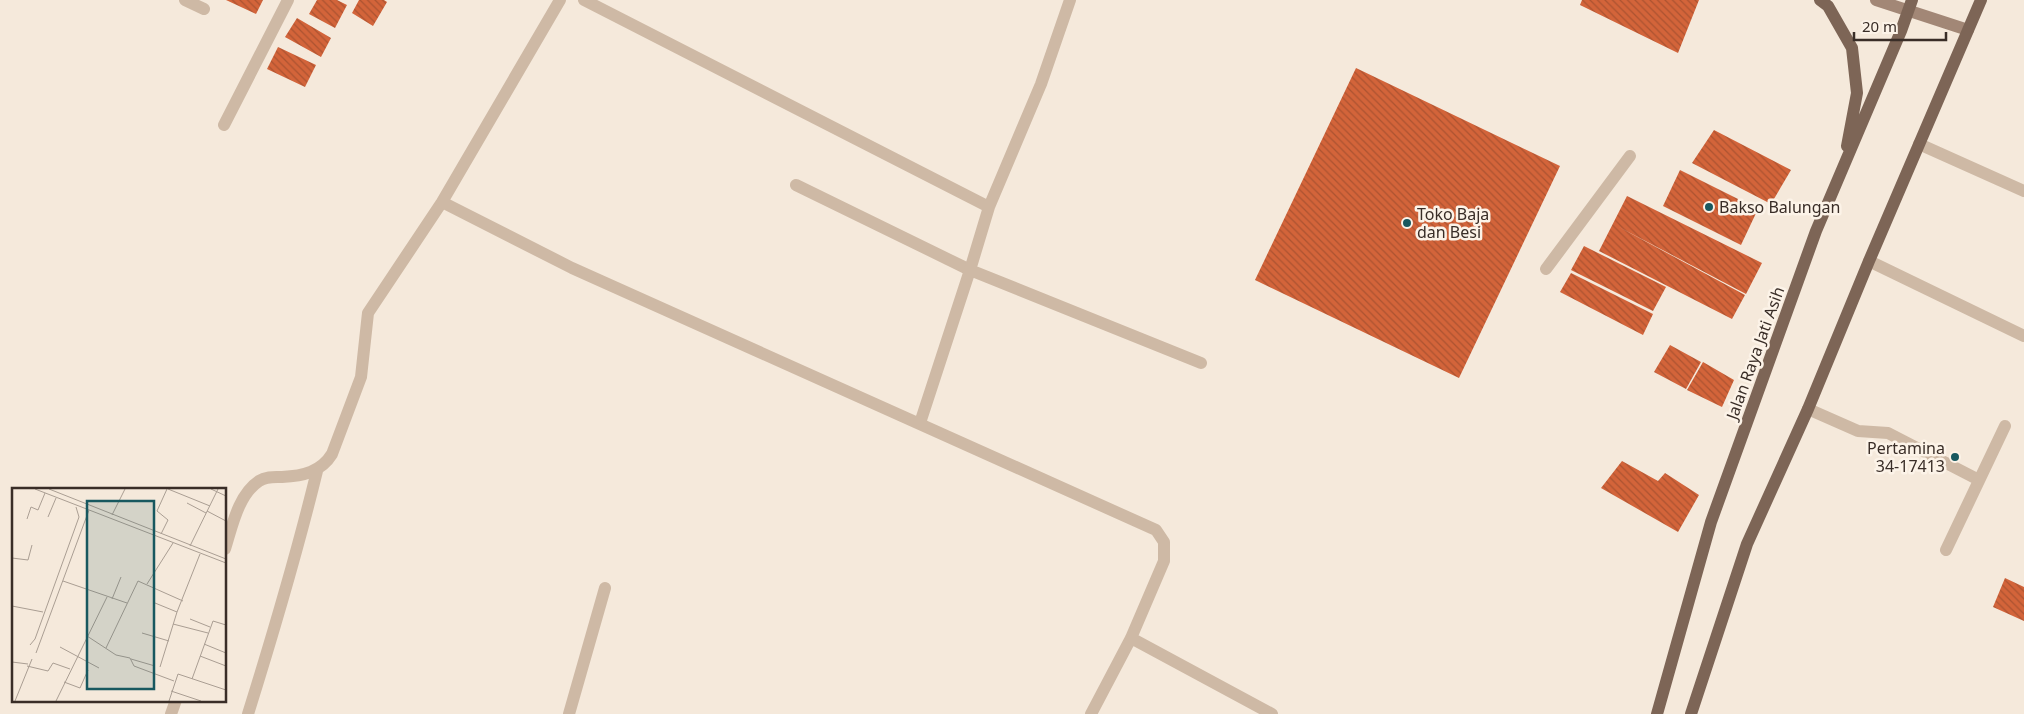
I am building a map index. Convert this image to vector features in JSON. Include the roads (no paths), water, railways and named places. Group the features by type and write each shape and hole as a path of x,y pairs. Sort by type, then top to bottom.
{"main road":[{"path":"1820,0 1828,6 1852,48 1857,92 1842,171"},
{"path":"1876,0 1910,5 1968,30"},
{"path":"1691,714 1747,544 1808,409 1981,0"},
{"name":"Jalan Raya Jati Asih","path":"1657,714 1711,522 1816,231 1901,31 1910,5"}],"street":[{"path":"185,0 204,9"},
{"path":"224,125 288,0"},
{"path":"226,546 240,506 259,481 264,478 295,476 316,470 326,463 332,454 337,436 361,377 368,313 442,202 560,0"},
{"path":"584,0 988,207"},
{"path":"920,423 970,270 988,207 1041,84 1070,0"},
{"path":"1919,144 2024,191"},
{"path":"1546,268 1630,156"},
{"path":"796,185 970,270 1201,363"},
{"path":"442,202 572,268 1156,530 1164,542 1164,561 1131,638 1091,714"},
{"path":"1869,261 2024,336"},
{"path":"1808,409 1858,431 1888,433 1979,480"},
{"path":"1946,550 2005,426"},
{"path":"248,714 274,632 304,526 316,470"},
{"path":"569,714 605,588"},
{"path":"1131,638 1272,714"},
{"path":"171,714 175,702"}],"place":[{"name":"Bakso Balungan","path":"1709,207"},
{"name":"Toko Baja dan Besi","path":"1407,223"},
{"name":"Pertamina 34-17413","path":"1955,457"}]}
